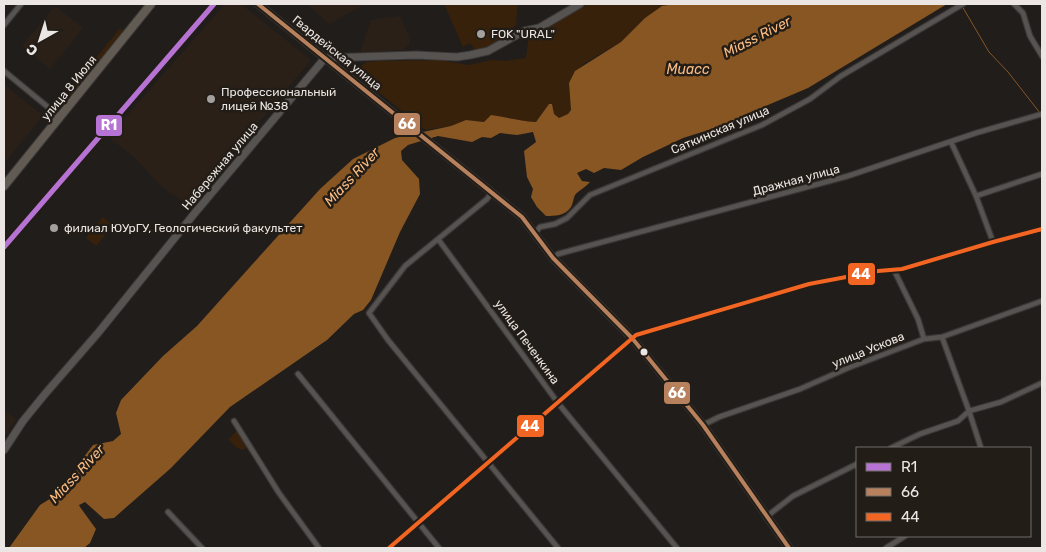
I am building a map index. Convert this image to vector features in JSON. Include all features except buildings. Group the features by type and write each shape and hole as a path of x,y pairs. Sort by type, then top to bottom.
{"main road":[{"name":"улица 8 Июля","path":"4,186 151,4"}],"street":[{"path":"4,25 21,4"},
{"name":"Гвардейская улица","path":"258,4 522,217 554,258 632,338 703,425 789,548"},
{"path":"325,58 416,55 457,57 470,55 488,51 524,31 539,28 580,4"},
{"name":"Саткинская улица","path":"534,233 540,227 555,224 567,218 590,195 762,125 810,99 841,76 963,4"},
{"path":"1014,4 1023,13 1030,36 1042,56"},
{"name":"Набережная улица","path":"4,450 24,419 98,333 194,214 325,58"},
{"path":"4,71 60,117"},
{"name":"Дражная улица","path":"554,258 558,254 848,176 1042,114"},
{"path":"951,142 976,196 993,242"},
{"path":"976,196 1042,174"},
{"path":"492,192 487,199 405,266 369,313 388,340 558,548"},
{"path":"389,548 636,335 810,284 878,271 902,270 1042,229"},
{"name":"улица Печенкина","path":"438,239 558,402 678,548"},
{"path":"894,270 918,318 924,339"},
{"name":"улица Ускова","path":"703,425 719,417 800,389 848,368 924,339 942,337 1042,301"},
{"path":"942,337 981,447"},
{"path":"298,374 439,548"},
{"path":"893,447 920,434 958,421 969,411 1001,402 1042,383"},
{"path":"234,421 279,494 319,548"},
{"path":"766,517 793,496 856,464"},
{"path":"168,512 202,548"},
{"path":"886,548 903,537"}],"shaded area":[{"name":"Профессиональный лицей №38","path":"225,4 241,4 311,60 191,203 187,204 161,186 134,157 108,137"},
{"path":"307,4 365,4 329,24"},
{"name":"FOK \"URAL\"","path":"444,4 518,4 516,25 487,49 484,47 475,50 470,43 463,47"},
{"path":"587,4 675,4 645,18 621,42 583,64 569,83 571,110 568,114 559,118 553,114 552,104 549,104 536,122 518,121 508,117 485,122 466,120 451,126 426,130 366,82 361,74 362,65 367,62 439,60 469,65 491,60 505,61 526,58 529,35 541,32"},
{"path":"55,6 83,28 50,69 22,46"},
{"path":"400,16 410,44 403,50 360,53 371,20"},
{"path":"120,28 123,31 95,66 91,64"},
{"path":"81,77 84,77 84,80 63,106 60,106 59,103"},
{"path":"4,84 43,116 4,163"},
{"path":"103,217 113,226 96,246 86,238"},
{"path":"4,411 16,418 4,438"},
{"path":"238,430 248,447 243,450 237,448 228,439"}],"water":[{"name":"Миасс","path":"675,4 947,4 808,88 742,116 728,124 683,138 621,170 604,168 594,173 586,169 577,173 582,181 590,182 575,195 569,210 560,215 546,216 531,197 533,189 527,177 524,151 536,142 533,132 517,135 500,133 491,138 482,137 472,142 438,136 408,145 401,151 402,160 419,179 420,194 400,232 371,300 363,310 354,314 327,340 230,407 171,468 114,518 104,519 85,502 79,505 96,529 90,543 84,548 9,548 40,505 61,492 73,489 76,483 77,466 93,445 113,441 121,434 116,413 121,400 163,356 197,326 320,189 353,159 395,138 451,126 466,120 484,122 491,115 536,122 549,104 552,104 554,114 559,118 568,114 571,110 569,83 575,71 621,42 645,18 662,6"}],"waterway":[{"path":"962,6 989,52 1008,72 1040,113"}],"railway":[{"path":"4,247 214,4"}],"transit line":[{"name":"R1","path":"4,247 214,4"},
{"name":"66","path":"258,4 522,217 553,258 632,338 703,425 789,548"},
{"name":"44","path":"389,548 636,335 809,284 878,271 902,269 1042,229"}],"place":[{"name":"FOK \"URAL\"","path":"481,34"},
{"name":"Профессиональный лицей №38","path":"211,99"},
{"name":"филиал ЮУрГУ, Геологический факультет","path":"54,228"}],"water label":[{"name":"Miass River","path":"757,37"},
{"name":"Miass River","path":"352,177"},
{"name":"Miass River","path":"77,474"}]}
